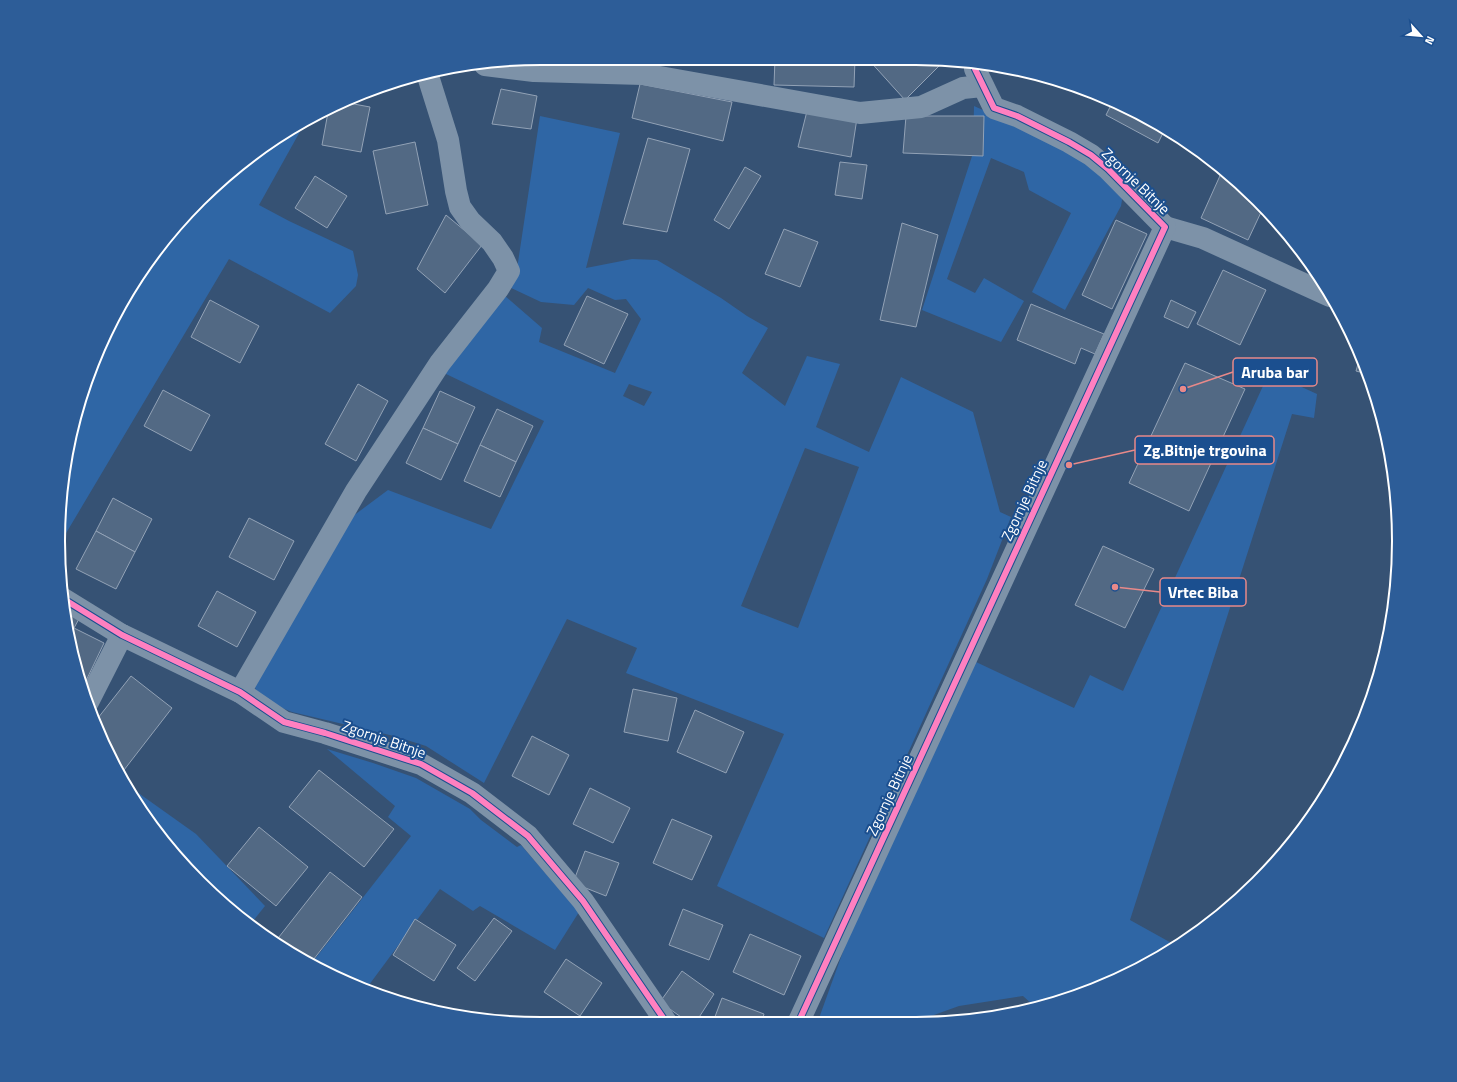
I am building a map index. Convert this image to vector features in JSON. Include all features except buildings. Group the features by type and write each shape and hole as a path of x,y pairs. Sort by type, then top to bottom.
{"street":[{"path":"501,67 534,71 643,74 860,113 921,107 963,88 982,86"},
{"name":"Zgornje Bitnje","path":"975,69 982,86 994,108 1017,116 1069,142 1091,155 1108,169 1143,203 1165,228 1203,238 1321,292"},
{"path":"240,692 356,491 440,363 498,289 509,271 503,258 492,242 470,221 460,207 448,140 429,78"},
{"name":"Zgornje Bitnje","path":"801,1017 1165,228"},
{"name":"Zgornje Bitnje","path":"69,602 122,635 240,692 284,722 325,733 421,764 472,793 528,836 583,901 663,1017"},
{"path":"91,696 122,635"}],"shaded area":[{"path":"974,106 1077,153 1123,194 1121,206 1065,310 1032,292 1071,213 1029,190 1024,172 991,158 947,279 975,293 984,278 1024,301 1001,342 922,310 973,153"},
{"path":"540,116 620,133 586,268 632,259 657,260 768,328 742,373 785,406 807,356 840,364 816,427 869,452 901,377 973,412 1000,512 1011,517 987,579 824,938 717,886 784,734 626,673 637,648 567,619 484,783 426,746 394,736 292,712 272,704 258,695 254,685 349,519 388,490 491,529 544,421 444,373 505,296 542,328 539,342 615,373 641,319 626,299 615,300 588,288 574,305 541,302 507,286 517,269","holes":["629,384 652,392 644,406 623,396","805,448 859,467 798,628 741,606"]},
{"path":"301,130 259,205 353,251 358,275 356,286 330,313 229,259 65,535 69,479 81,418 101,359 114,330 129,303 163,251 204,204 251,163"},
{"path":"1271,373 1317,394 1314,418 1292,414 1130,920 1171,943 1127,968 1098,981 1069,992 1031,1003 1023,996 959,1006 930,1017 819,1017 845,946 976,662 1074,708 1090,675 1123,691 1263,386"},
{"path":"327,749 416,778 470,809 481,820 517,847 521,845 579,912 555,950 480,906 473,911 440,889 369,985 330,968 315,959 411,836 388,817 395,806"},
{"path":"137,792 196,834 265,906 253,921 227,899 204,878 183,855 163,831"}],"cycle path":[{"path":"801,1017 1165,227 1108,169 1091,155 1069,142 1017,116 994,108 975,69"},
{"path":"69,602 122,635 240,692 284,722 325,733 421,764 472,793 528,836 583,901 663,1017"}],"place":[{"name":"Aruba bar","path":"1183,389"},
{"name":"Zg.Bitnje trgovina","path":"1069,465"},
{"name":"Vrtec Biba","path":"1115,587"}]}
